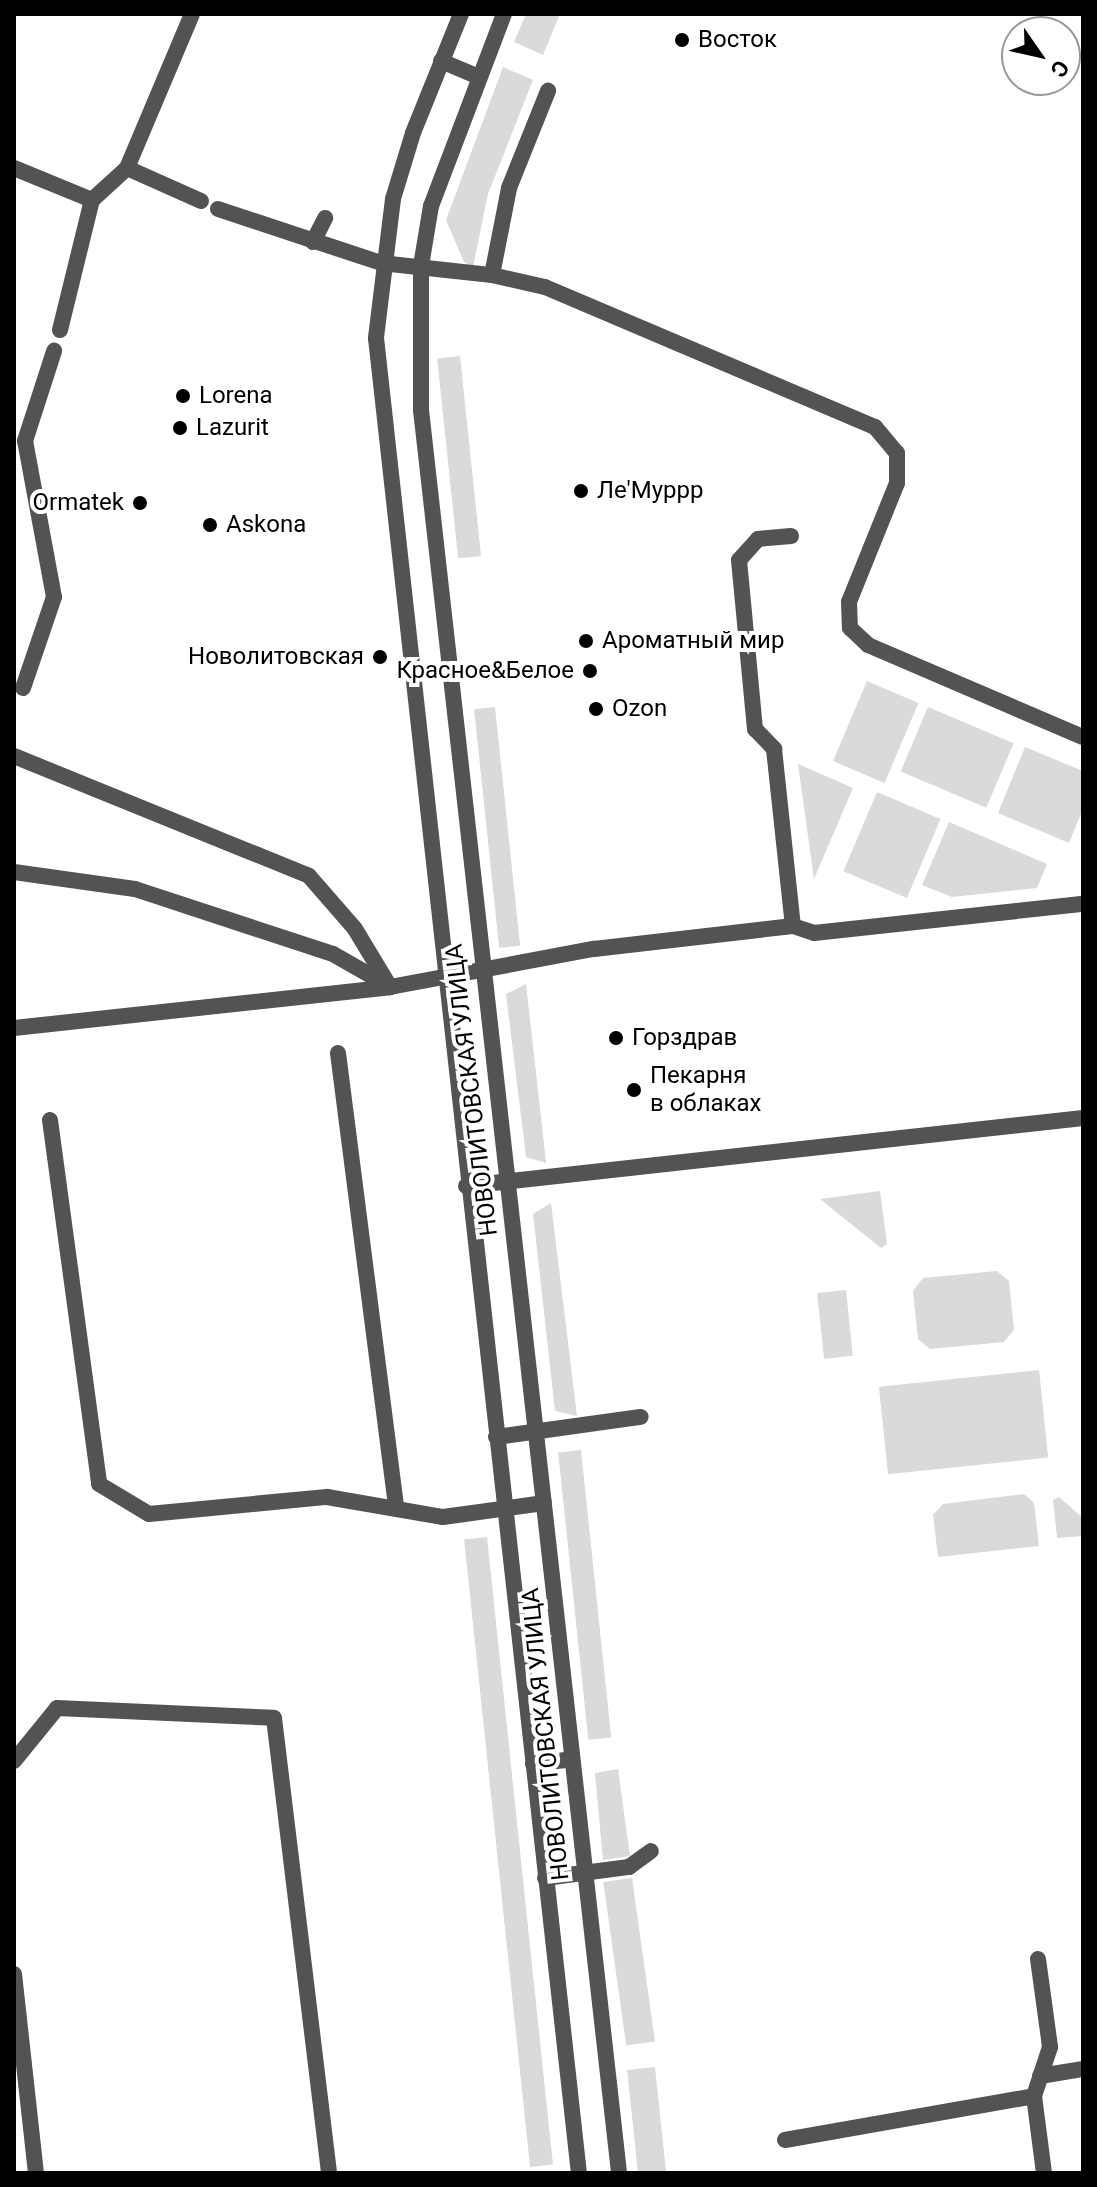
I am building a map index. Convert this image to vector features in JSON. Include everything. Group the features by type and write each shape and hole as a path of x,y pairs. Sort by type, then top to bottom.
{"street":[{"path":"60,330 92,200 127,168 192,14"},
{"name":"НОВОЛИТОВСКАЯ УЛИЦА","path":"461,14 441,61 393,199 381,263 376,338 381,413 466,1186 579,2173"},
{"name":"НОВОЛИТОВСКАЯ УЛИЦА","path":"504,14 477,76 431,206 421,266 421,410 618,2173"},
{"path":"441,61 477,76"},
{"path":"492,275 509,188 548,91"},
{"path":"14,168 92,200"},
{"path":"127,168 201,201"},
{"path":"218,209 381,263 492,275 528,283 875,427 897,453 897,483 849,602 850,628 868,645 1083,737"},
{"path":"313,242 325,218"},
{"path":"23,688 54,597 25,441 54,351"},
{"path":"791,536 758,539 739,560 755,729 774,749 793,926"},
{"path":"14,756 309,876 355,929 390,987"},
{"path":"14,872 135,889 333,954 390,987"},
{"path":"14,1028 390,987 552,954 793,926 814,933 1083,904"},
{"path":"338,1053 396,1508"},
{"path":"466,1186 1083,1118"},
{"path":"50,1120 99,1484 149,1514 327,1497 443,1517 544,1503"},
{"path":"496,1437 641,1417"},
{"path":"14,1761 57,1708 274,1718 329,2173"},
{"path":"533,1764 572,1759"},
{"path":"545,1878 629,1867 651,1851"},
{"path":"1038,1959 1050,2047 1034,2096 1044,2173"},
{"path":"14,1974 36,2173"},
{"path":"1040,2076 1083,2069"},
{"path":"785,2140 1034,2096"},
{"path":"612,2173 618,2173"}],"shaded area":[{"path":"526,14 560,14 543,55 514,42"},
{"path":"503,67 533,80 488,194 473,267 464,262 446,220"},
{"path":"460,356 481,556 458,558 437,358"},
{"path":"867,681 919,703 885,783 833,761"},
{"path":"495,707 520,946 499,948 474,709"},
{"path":"928,707 1014,743 986,808 901,771"},
{"path":"1025,747 1083,771 1083,809 1069,843 998,813"},
{"path":"798,764 853,788 814,879"},
{"path":"877,792 941,819 907,898 843,871"},
{"path":"949,822 1047,864 1037,888 952,897 922,885"},
{"path":"526,984 546,1163 526,1157 506,994"},
{"path":"880,1191 887,1244 881,1248 820,1199"},
{"path":"551,1203 577,1416 555,1411 533,1214"},
{"path":"997,1271 1009,1281 1014,1330 1004,1342 930,1349 918,1339 913,1291 923,1278"},
{"path":"846,1290 853,1356 824,1359 817,1293"},
{"path":"1039,1370 1048,1458 888,1474 879,1387"},
{"path":"581,1450 611,1737 588,1740 558,1452"},
{"path":"1024,1494 1034,1503 1039,1546 938,1557 933,1515 943,1504"},
{"path":"1059,1497 1083,1518 1083,1536 1057,1538 1053,1500"},
{"path":"487,1537 553,2165 530,2167 464,1539"},
{"path":"618,1769 630,1856 603,1860 595,1773"},
{"path":"632,1878 655,2041 626,2045 603,1882"},
{"path":"655,2067 666,2173 638,2173 627,2070"}],"place":[{"name":"Восток","path":"682,40"},
{"name":"Lorena","path":"183,396"},
{"name":"Lazurit","path":"180,428"},
{"name":"Ле'Муррр","path":"581,491"},
{"name":"Ormatek","path":"140,503"},
{"name":"Askona","path":"210,525"},
{"name":"Ароматный мир","path":"586,641"},
{"name":"Новолитовская","path":"380,657"},
{"name":"Красное&Белое","path":"590,671"},
{"name":"Ozon","path":"596,709"},
{"name":"Горздрав","path":"616,1038"},
{"name":"Пекарня в облаках","path":"634,1090"}]}
